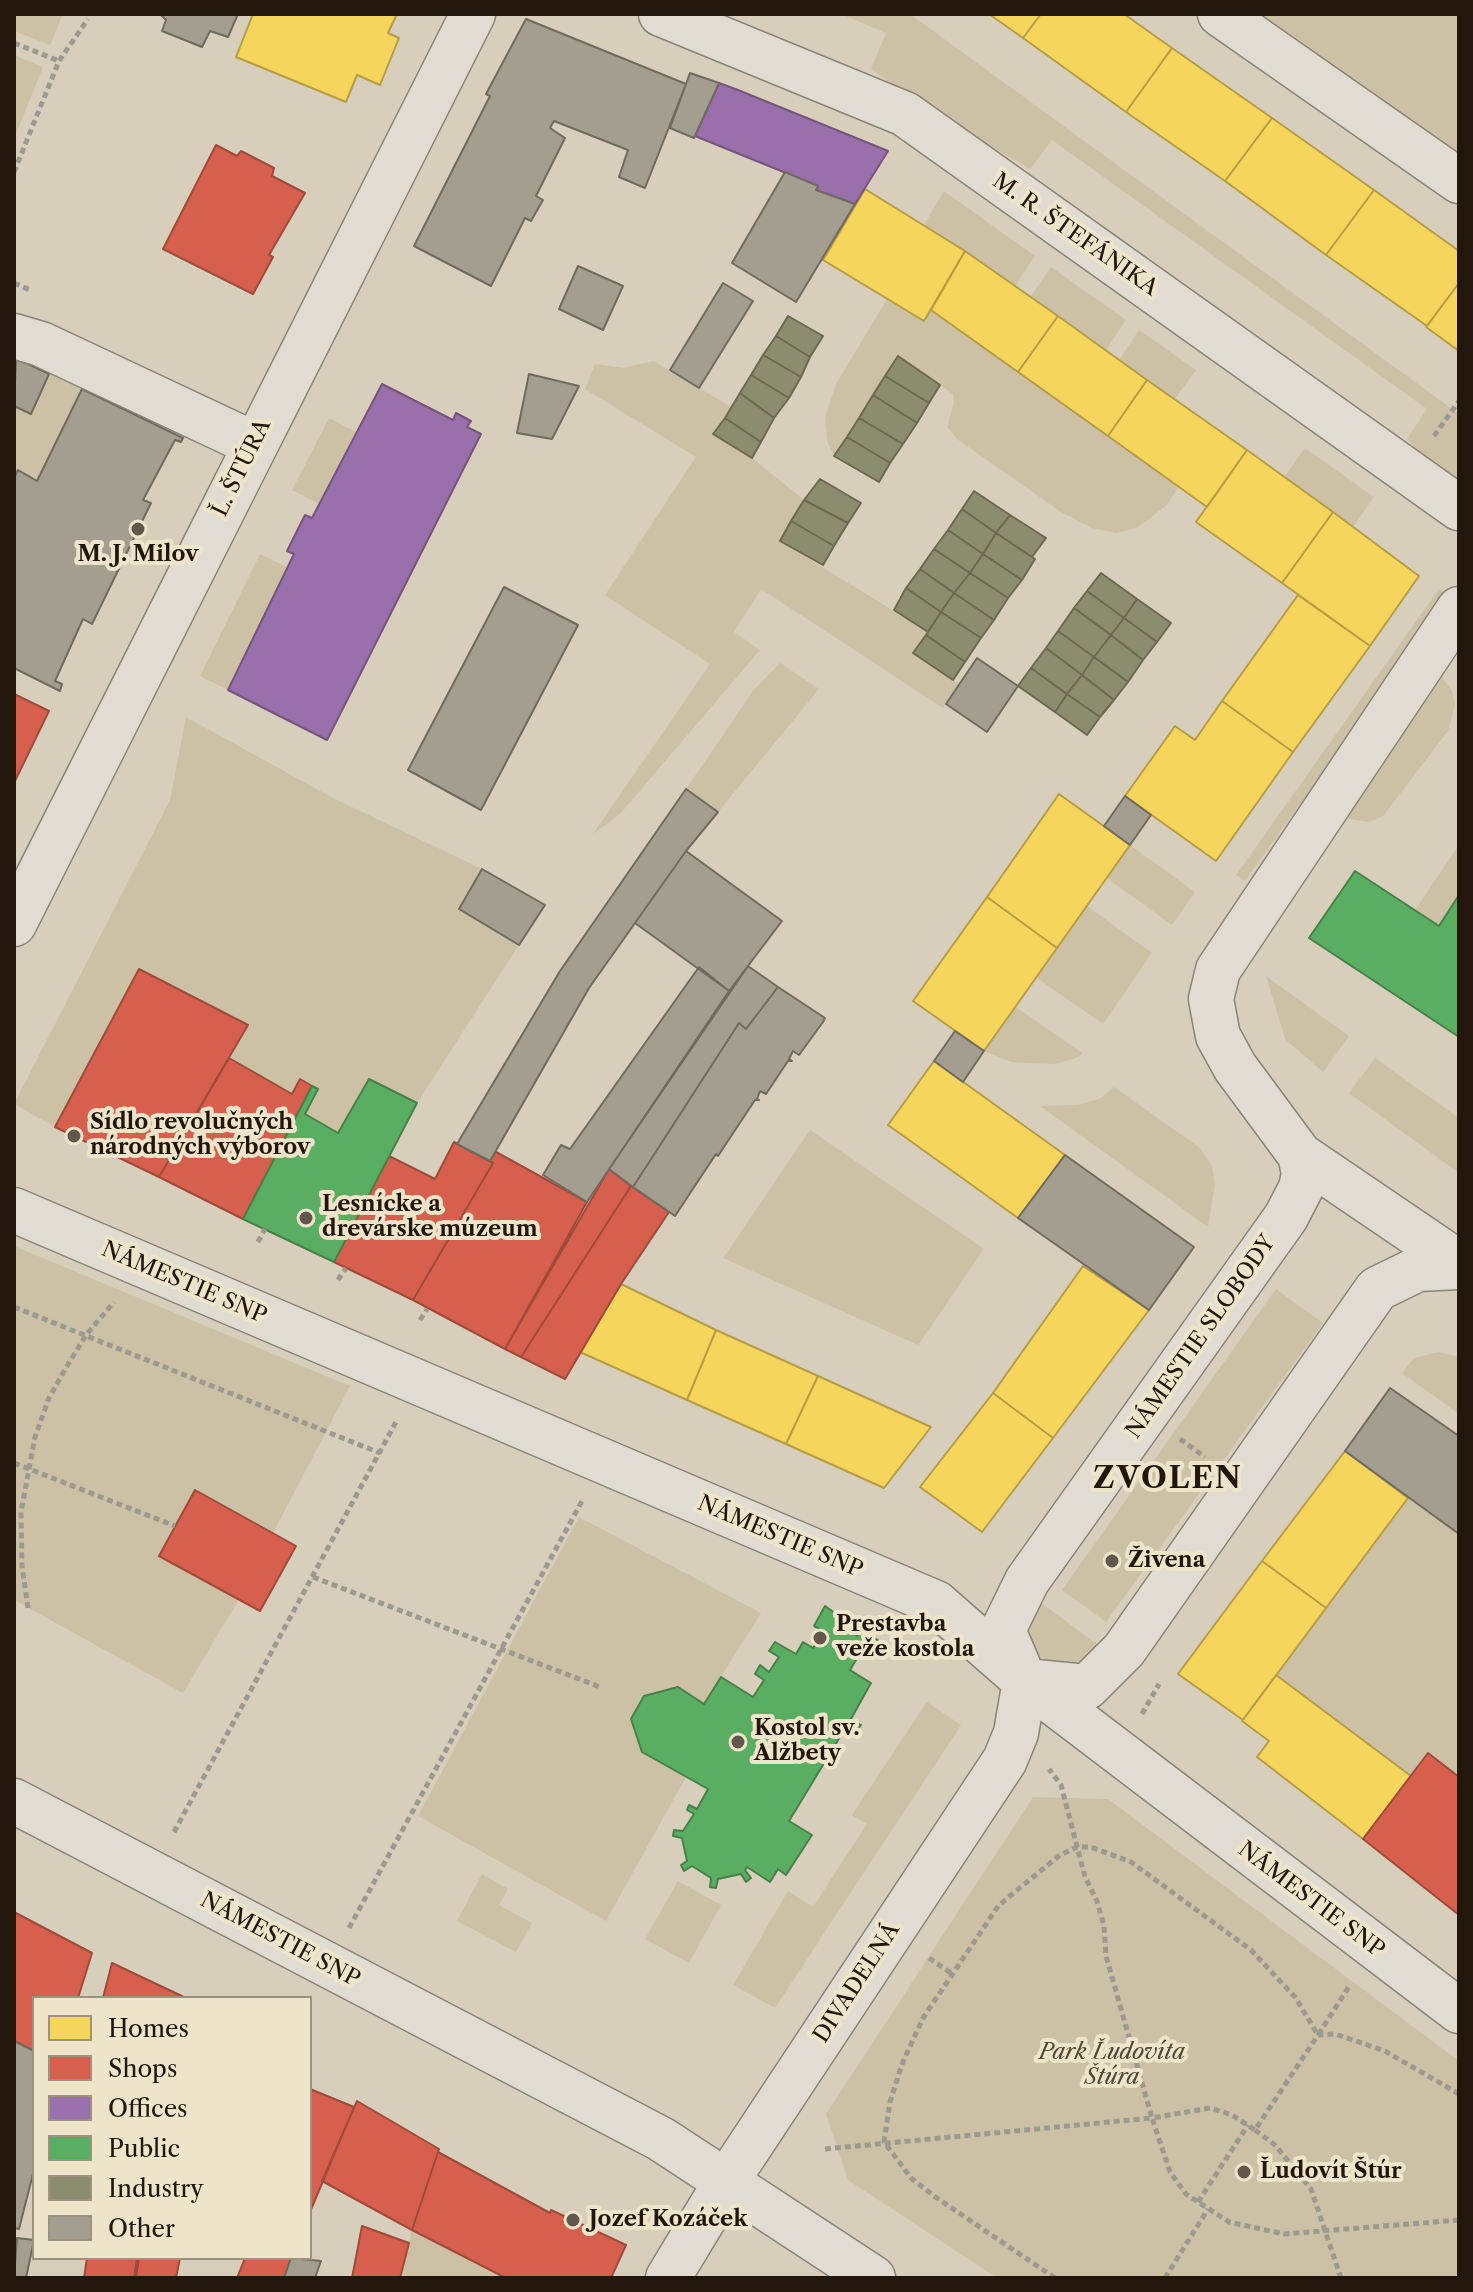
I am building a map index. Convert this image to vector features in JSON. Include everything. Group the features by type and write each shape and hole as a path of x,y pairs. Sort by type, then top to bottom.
{"street":[{"name":"Ľ. ŠTÚRA","path":"14,924 473,14"},
{"name":"M. R. ŠTEFÁNIKA","path":"661,14 905,114 1459,508"},
{"path":"1220,14 1459,181"},
{"path":"14,336 41,344 254,444"},
{"path":"1459,609 1218,970 1211,999 1218,1036 1235,1067 1300,1155 1459,1265"},
{"name":"NÁMESTIE SLOBODY","path":"1025,1681 1003,1630 1027,1581 1296,1202 1304,1173 1300,1155"},
{"name":"NÁMESTIE SNP","path":"14,1210 936,1603 1025,1681 1459,2011"},
{"path":"1025,1681 1087,1687 1124,1650 1377,1289 1418,1269 1459,1265"},
{"name":"DIVADELNÁ","path":"668,2278 726,2182 1005,1760 1016,1733 1025,1681"},
{"name":"NÁMESTIE SNP","path":"14,1801 661,2139 873,2278"}],"path":[{"path":"14,172 59,61 88,19"},
{"path":"14,43 59,61"},
{"path":"1431,440 1459,401"},
{"path":"258,1242 265,1229"},
{"path":"338,1280 346,1268"},
{"path":"28,1608 22,1566 21,1512 27,1468 49,1398 86,1335 123,1291"},
{"path":"14,1307 380,1453"},
{"path":"420,1320 427,1309"},
{"path":"152,1873 401,1413"},
{"path":"1178,1437 1213,1463"},
{"path":"14,1463 175,1526"},
{"path":"329,1965 587,1492"},
{"path":"313,1577 600,1687"},
{"path":"1139,1718 1162,1678"},
{"path":"1061,1785 1077,1847 1104,1926 1106,1956 1152,2118 1170,2172 1186,2194 1229,2222 1284,2234 1459,2220"},
{"path":"1055,2278 911,2178 884,2142 890,2102 902,2064 923,2018 999,1905 1040,1868 1077,1847 1091,1847 1131,1862 1251,1950 1308,2014 1318,2035"},
{"path":"1255,2130 1373,1948"},
{"path":"916,1950 951,1973"},
{"path":"1318,2035 1335,2034 1385,2051 1459,2094"},
{"path":"825,2149 1152,2118 1210,2108 1232,2115 1275,2145 1311,2189 1341,2278"},
{"path":"1198,2202 1248,2125"},
{"path":"1165,2278 1208,2209"}],"green space":[{"path":"14,14 63,14 50,45 14,31"},
{"path":"841,14 910,14 1459,414 1459,485 1445,480 1407,439 1427,409 1052,140 1030,169 929,110 871,69 886,33"},
{"path":"1250,14 1459,14 1459,156"},
{"path":"14,55 43,67 14,139"},
{"path":"944,191 1035,256 1015,286 924,225"},
{"path":"1051,267 1126,320 1106,350 1030,297"},
{"path":"887,299 924,321 931,310 1179,486 1167,505 1137,528 1116,533 1092,528 1061,512 957,439 947,427 954,403 953,394 898,357 834,456 827,441 825,417 836,384"},
{"path":"1139,330 1196,370 1174,400 1119,360"},
{"path":"654,361 731,407 713,434 752,458 804,500 780,541 928,632 913,653 959,684 943,708 761,589 734,632 760,650 620,814 593,834 710,664 605,595 696,457 585,389 595,364 623,368"},
{"path":"49,374 82,389 37,481 19,471 14,478 14,406 31,414"},
{"path":"329,418 356,432 319,504 292,490"},
{"path":"1305,448 1374,497 1353,527 1284,477"},
{"path":"260,554 287,567 228,690 200,676"},
{"path":"1439,589 1449,596 1245,881 1236,875"},
{"path":"780,663 819,689 718,812 686,789 753,691"},
{"path":"1442,677 1452,691 1455,704 1448,731 1383,816 1369,822 1342,818"},
{"path":"186,717 333,798 482,869 460,909 519,945 417,1103 369,1079 338,1133 305,1114 318,1089 300,1079 292,1094 229,1058 248,1025 139,969 55,1127 14,1104 170,800"},
{"path":"1130,845 1195,892 1172,925 1107,878"},
{"path":"1459,845 1459,895 1439,925 1415,910"},
{"path":"1087,906 1152,953 1103,1024 1037,978"},
{"path":"1266,976 1349,1036 1323,1072 1285,1039"},
{"path":"1016,1007 1082,1053 1079,1057 1055,1064 1011,1062 984,1051"},
{"path":"1375,1058 1459,1118 1459,1173 1349,1093"},
{"path":"1114,1087 1200,1148 1212,1166 1215,1184 1208,1227 1040,1106 1078,1105 1101,1098"},
{"path":"810,1130 984,1249 918,1345 723,1258"},
{"path":"14,1246 350,1386 273,1533 195,1491 239,1599 183,1693 14,1600"},
{"path":"1276,1289 1323,1323 1106,1622 1062,1590"},
{"path":"1438,1352 1459,1357 1459,1414 1402,1373 1414,1358"},
{"path":"1408,1498 1459,1534 1459,1777 1428,1753 1411,1776 1276,1675"},
{"path":"579,1517 761,1613 704,1704 678,1687 644,1696 631,1719 642,1752 686,1777 606,1921 418,1816"},
{"path":"1037,1600 1104,1649 1083,1667 1044,1662 1028,1639 1027,1626"},
{"path":"927,1702 961,1725 775,2008 733,1985 788,1891 813,1907 867,1824 852,1815"},
{"name":"Park Ľudovíta Štúra","path":"1033,1797 1108,1799 1459,2061 1459,2278 997,2278 848,2180 826,2114"},
{"path":"482,1874 508,1889 499,1905 532,1923 516,1952 457,1921"},
{"path":"678,1881 721,1905 689,1963 645,1939"},
{"path":"412,2230 506,2278 400,2278"}],"building: Homes":[{"path":"253,14 397,14 388,33 399,38 380,85 357,75 346,102 236,57"},
{"path":"989,14 1041,14 1023,38"},
{"path":"1041,14 1124,14 1172,48 1126,112 1023,38"},
{"path":"1172,48 1272,118 1225,181 1126,112"},
{"path":"1272,118 1374,190 1326,255 1225,181"},
{"path":"865,189 965,251 924,321 823,260"},
{"path":"1374,190 1459,251 1459,283 1427,326 1326,255"},
{"path":"965,251 1058,316 1018,372 931,310"},
{"path":"1459,283 1459,351 1426,327"},
{"path":"1058,316 1147,380 1108,436 1018,372"},
{"path":"1147,380 1247,450 1207,507 1108,436"},
{"path":"1247,450 1333,512 1282,583 1196,522"},
{"path":"1333,512 1419,576 1370,646 1282,583"},
{"path":"1298,595 1370,646 1293,752 1222,701"},
{"path":"1222,701 1293,752 1216,861 1125,796 1175,726 1195,740"},
{"path":"1059,794 1130,845 1057,948 987,897"},
{"path":"987,897 1057,948 984,1051 913,1001"},
{"path":"934,1061 1065,1155 1018,1218 888,1125"},
{"path":"1083,1266 1149,1310 1053,1438 993,1393"},
{"path":"621,1284 716,1330 687,1400 580,1352"},
{"path":"716,1330 818,1376 786,1444 687,1400"},
{"path":"818,1376 931,1427 884,1488 786,1444"},
{"path":"993,1393 1053,1438 982,1532 920,1487"},
{"path":"1345,1451 1408,1498 1326,1608 1262,1561"},
{"path":"1262,1561 1326,1608 1243,1720 1178,1674"},
{"path":"1276,1675 1411,1776 1363,1839 1257,1757 1269,1741 1242,1721"}],"building: Shops":[{"path":"216,145 237,156 241,151 274,168 272,176 305,193 269,255 273,257 253,294 163,249"},
{"path":"14,694 49,711 14,783"},
{"path":"139,969 248,1025 159,1177 55,1127"},
{"path":"229,1058 292,1094 300,1079 312,1086 243,1219 159,1177"},
{"path":"454,1142 493,1163 413,1300 334,1262 389,1156 435,1179"},
{"path":"496,1152 587,1202 505,1349 413,1300 493,1163 490,1161"},
{"path":"609,1169 631,1186 521,1357 505,1349"},
{"path":"631,1186 669,1212 621,1284 565,1379 521,1357"},
{"path":"195,1490 296,1546 260,1611 159,1556"},
{"path":"1428,1753 1459,1777 1459,1915 1363,1839"},
{"path":"14,1912 92,1953 79,1996 32,1996 32,2050 14,2041"},
{"path":"112,1963 182,1996 104,1996"},
{"path":"312,2090 354,2107 312,2207"},
{"path":"357,2101 439,2149 412,2230 322,2181"},
{"path":"438,2152 550,2213 551,2210 626,2245 611,2278 506,2278 412,2230"},
{"path":"362,2226 409,2243 400,2278 352,2278"},
{"path":"87,2260 137,2260 134,2278 84,2278"},
{"path":"139,2260 180,2260 176,2278 136,2278"},
{"path":"244,2260 290,2260 284,2278 237,2278"}],"building: Offices":[{"path":"719,83 888,151 855,204 816,190 818,186 695,136"},
{"path":"382,384 453,420 456,413 471,421 467,427 481,434 327,740 228,690 294,554 287,551 305,515 312,518"}],"building: Public":[{"path":"1355,871 1439,926 1459,895 1459,1037 1309,938"},
{"path":"369,1079 417,1103 334,1262 243,1219 312,1086 318,1089 305,1114 338,1133"},
{"name":"Kostol sv. Alžbety","path":"825,1606 842,1618 839,1624 857,1636 860,1630 878,1640 870,1655 866,1658 859,1655 850,1670 871,1683 851,1719 861,1725 855,1733 846,1727 789,1821 812,1835 786,1875 778,1869 770,1882 747,1867 745,1870 751,1878 746,1882 741,1874 718,1879 716,1888 710,1887 711,1878 692,1866 684,1871 681,1865 687,1861 682,1838 673,1836 674,1830 683,1831 694,1814 687,1810 689,1805 697,1809 708,1789 642,1752 631,1719 644,1696 678,1687 704,1704 721,1677 753,1697 764,1680 755,1674 760,1665 769,1672 779,1657 769,1651 775,1642 796,1654 803,1642 813,1648 824,1631 814,1626"}],"building: Industry":[{"path":"788,316 823,336 810,357 776,336"},
{"path":"776,336 810,357 801,377 763,355"},
{"path":"763,355 801,377 789,398 751,375"},
{"path":"898,356 940,385 929,403 885,376"},
{"path":"751,375 789,398 774,418 740,393"},
{"path":"885,376 929,403 917,423 873,395"},
{"path":"740,393 774,418 761,442 725,418"},
{"path":"873,395 917,423 903,444 859,418"},
{"path":"725,418 761,442 752,458 713,434"},
{"path":"859,418 903,444 890,463 847,437"},
{"path":"847,437 890,463 879,482 834,456"},
{"path":"820,479 861,503 848,523 804,500"},
{"path":"974,491 1010,515 996,533 962,509"},
{"path":"804,500 848,523 834,546 791,521"},
{"path":"962,509 996,533 983,554 948,530"},
{"path":"1010,515 1046,538 1032,557 996,533"},
{"path":"791,521 834,546 823,565 780,541"},
{"path":"948,530 983,554 970,573 934,549"},
{"path":"996,533 1035,559 1022,580 983,554"},
{"path":"934,549 970,573 954,593 920,569"},
{"path":"983,554 1022,580 1008,598 970,573"},
{"path":"920,569 954,593 941,612 906,588"},
{"path":"970,573 1008,598 994,620 954,593"},
{"path":"1101,573 1137,599 1124,618 1087,591"},
{"path":"906,588 941,612 928,632 894,610"},
{"path":"1087,591 1124,618 1111,635 1074,608"},
{"path":"954,593 994,620 981,638 941,612"},
{"path":"1137,599 1171,623 1157,642 1124,618"},
{"path":"1074,608 1111,635 1094,657 1058,631"},
{"path":"941,612 981,638 965,662 926,635"},
{"path":"1124,618 1157,642 1143,660 1111,635"},
{"path":"1058,631 1094,657 1082,675 1046,648"},
{"path":"926,635 965,662 953,680 913,653"},
{"path":"1111,635 1143,660 1128,682 1094,657"},
{"path":"1046,648 1082,675 1067,694 1031,668"},
{"path":"1094,657 1128,682 1114,700 1082,675"},
{"path":"1031,668 1067,694 1055,712 1018,686"},
{"path":"1082,675 1114,700 1100,717 1067,694"},
{"path":"1067,694 1100,717 1087,735 1055,712"}],"building: Other":[{"path":"160,14 238,14 228,37 210,31 202,47 162,31 166,20"},
{"path":"526,19 686,84 645,188 619,177 628,150 554,121 550,128 565,138 536,196 543,200 531,221 525,218 491,286 414,246 490,96 486,94"},
{"path":"690,73 719,83 694,138 670,128"},
{"path":"785,172 818,186 816,190 855,204 796,302 732,263"},
{"path":"578,266 623,286 603,330 559,309"},
{"path":"723,283 753,301 699,388 670,370"},
{"path":"16,358 49,374 31,414 14,406"},
{"path":"529,374 579,386 552,439 517,433"},
{"path":"82,389 183,438 181,442 175,440 143,500 151,503 92,624 83,619 55,681 62,684 60,691 14,668 14,478 18,470 37,481"},
{"path":"504,587 578,625 481,810 408,770"},
{"path":"977,658 1018,686 987,732 946,704"},
{"path":"686,789 718,812 686,851 589,988 490,1161 457,1144 560,971"},
{"path":"1125,796 1151,815 1130,845 1104,826"},
{"path":"686,851 782,921 729,991 635,923"},
{"path":"482,869 545,905 519,945 459,909"},
{"path":"748,966 778,987 746,1029 739,1023 633,1187 609,1169"},
{"path":"699,967 729,991 587,1202 543,1175 561,1145 570,1149"},
{"path":"778,987 825,1018 799,1055 793,1051 789,1059 792,1061 788,1061 766,1094 760,1091 759,1100 755,1100 675,1216 633,1187 739,1023 746,1029"},
{"path":"955,1031 984,1051 963,1082 934,1061"},
{"path":"1065,1155 1194,1247 1149,1310 1018,1218"},
{"path":"1390,1388 1459,1436 1459,1534 1345,1451"},
{"path":"14,2041 32,2050 32,2178 19,2229 14,2228"},
{"path":"17,2238 32,2240 26,2278 14,2278"},
{"path":"290,2260 321,2261 315,2278 284,2278"}],"place":[{"name":"M. J. Milov","path":"138,529"},
{"name":"Sídlo revolučných národných výborov","path":"74,1136"},
{"name":"Lesnícke a drevárske múzeum","path":"306,1218"},
{"name":"Živena","path":"1112,1561"},
{"name":"Prestavba veže kostola","path":"820,1638"},
{"name":"Kostol sv. Alžbety","path":"738,1742"},
{"name":"Ľudovít Štúr","path":"1244,2172"},
{"name":"Jozef Kozáček","path":"573,2220"}],"district":[{"name":"ZVOLEN","path":"1168,1479"}]}
